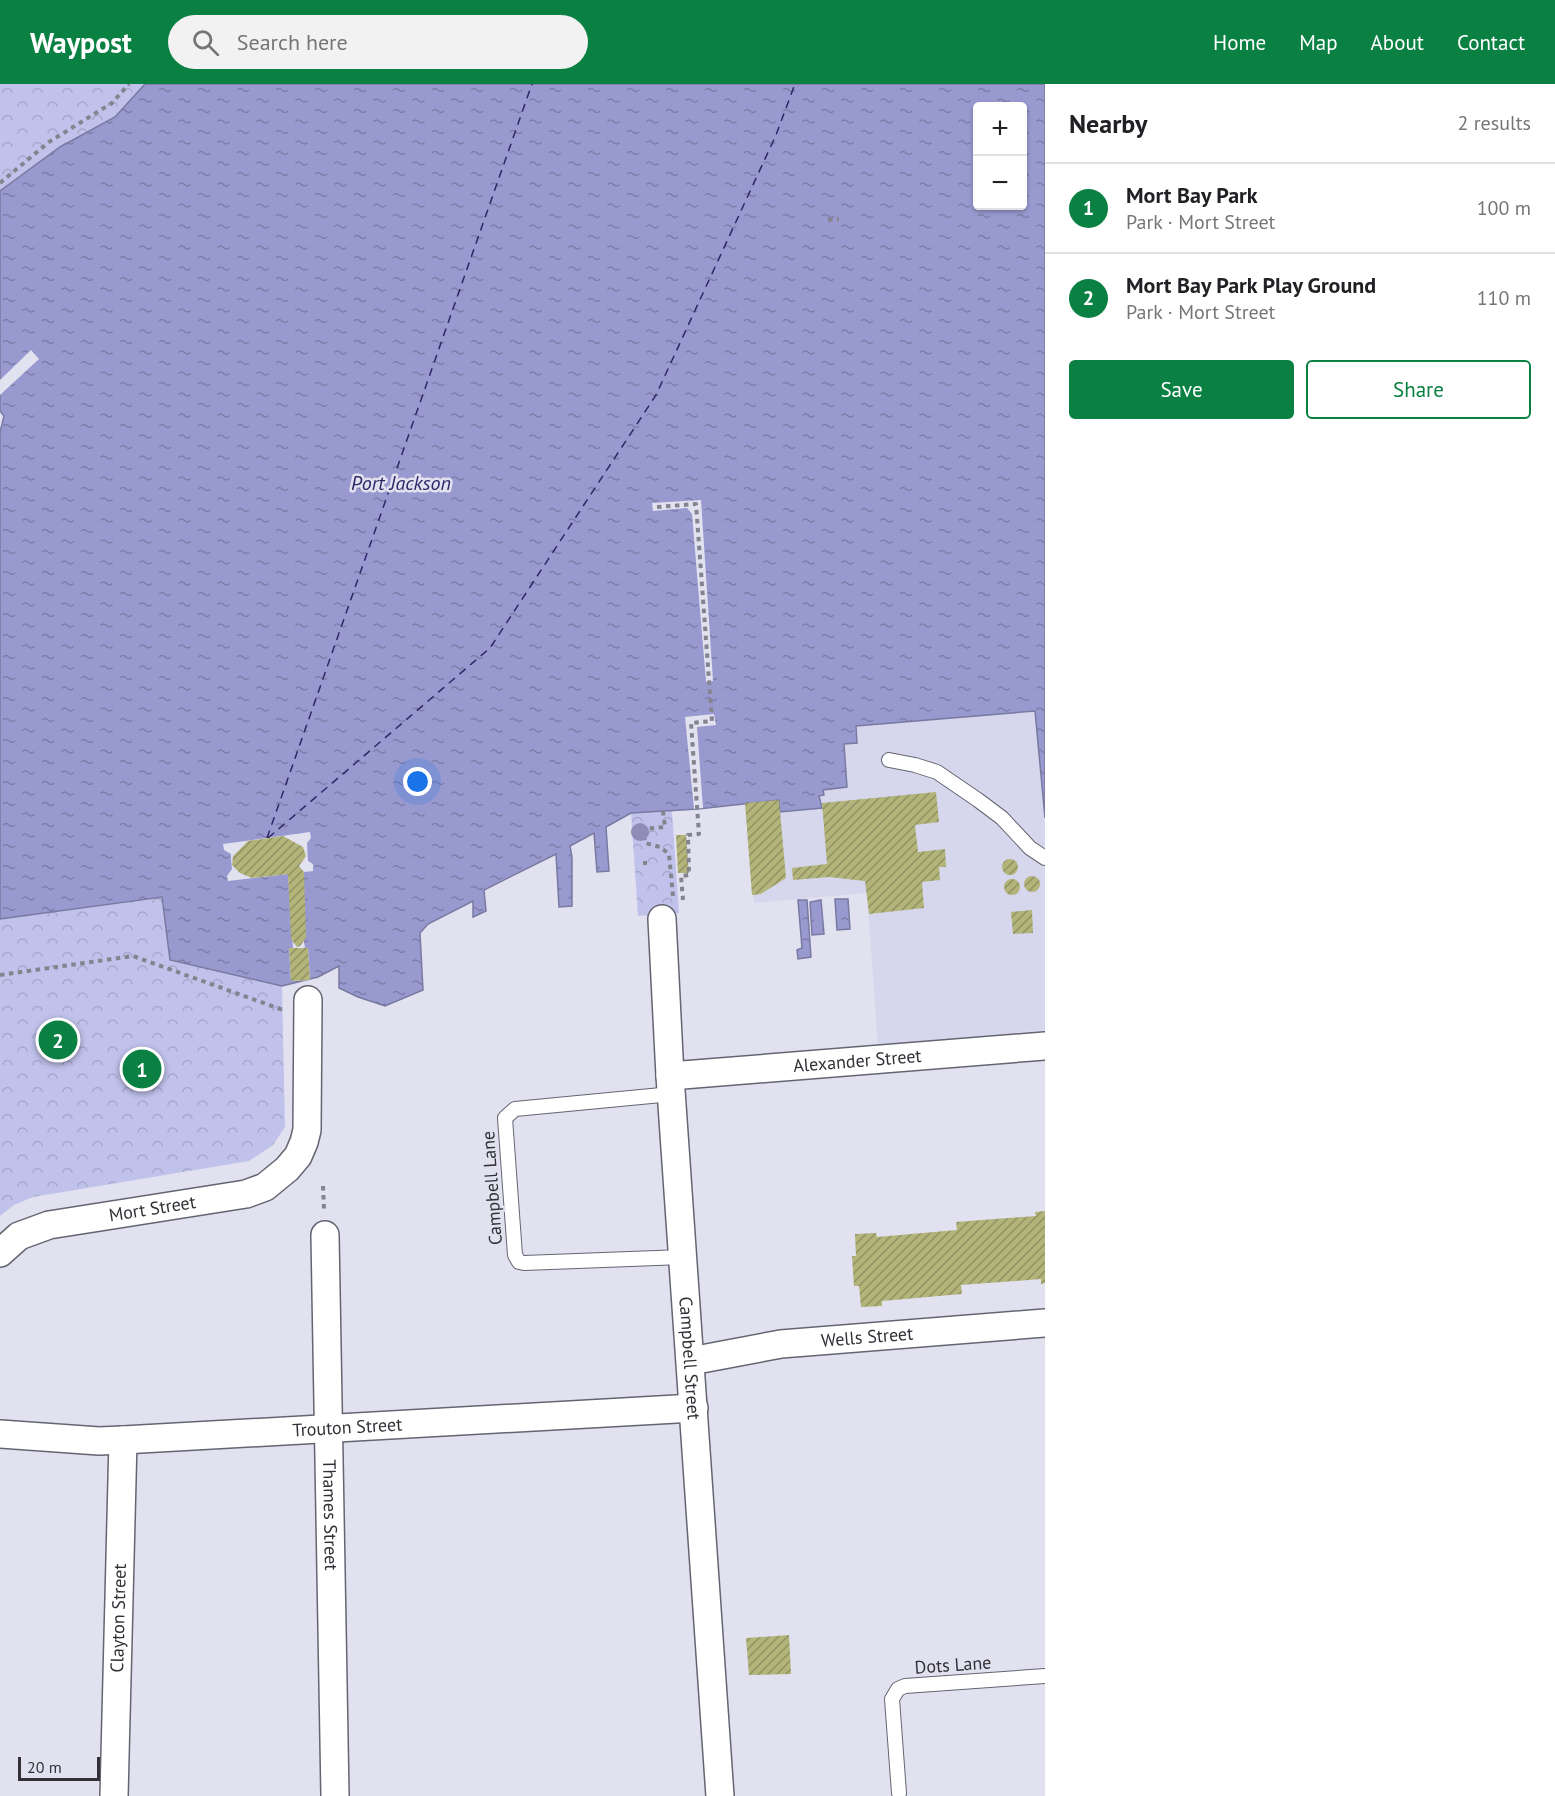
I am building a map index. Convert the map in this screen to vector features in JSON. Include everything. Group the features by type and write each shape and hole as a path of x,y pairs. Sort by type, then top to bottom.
{"street":[{"name":"Campbell Street","path":"673,915 671,1085 720,1796"},
{"name":"Mort Street","path":"0,1253 19,1236 48,1225 246,1194 264,1187 287,1169 298,1156 307,1130 308,1007"},
{"name":"Alexander Street","path":"671,1085 1045,1046"},
{"name":"Thames Street","path":"324,1235 335,1796"},
{"name":"Wells Street","path":"691,1360 781,1344 1045,1323"},
{"name":"Trouton Street","path":"0,1434 99,1441 694,1408"},
{"name":"Clayton Street","path":"114,1796 123,1440"}],"lane":[{"path":"890,760 937,772 1002,819 1029,848 1045,858"},
{"name":"Campbell Lane","path":"671,1085 514,1109 505,1118 514,1256 519,1262 682,1257"},
{"name":"Dots Lane","path":"899,1793 892,1699 898,1689 905,1686 1045,1677"}],"path":[{"path":"0,183 49,142 112,102 129,84"},
{"path":"828,220 839,219"},
{"path":"657,507 696,504 712,721 691,723 699,834 688,835 689,875 681,876 673,915"},
{"path":"663,811 665,827 644,829 645,843 651,843 666,850 670,858 673,898 670,903 662,905 673,915"},
{"path":"0,975 133,956 283,1010 308,1007"}],"shaded area":[{"path":"821,219 1005,361 1045,818 1045,1030 878,1046 867,893 754,903 745,803 819,796 844,744 857,742"}],"green space":[{"path":"0,84 145,84 115,117 60,147 0,191"},
{"path":"672,811 679,913 638,916 631,813"},
{"path":"162,897 170,960 282,986 285,1127 273,1145 249,1161 33,1197 14,1205 0,1216 0,919"}],"water":[{"name":"Port Jackson","path":"145,84 1045,84 1045,818 1035,711 856,726 857,743 844,744 847,787 823,790 824,795 819,796 822,808 780,812 779,800 698,809 631,813 606,827 609,871 597,872 594,833 570,846 572,906 559,907 556,854 484,890 486,911 473,917 473,901 428,924 420,933 423,990 385,1006 339,988 339,966 318,977 282,986 170,960 162,897 0,919 0,432 4,416 0,411 0,191 60,147 115,117"},
{"path":"835,899 848,899 850,929 837,930"},
{"path":"798,900 807,900 811,957 798,959 797,950 802,948"},
{"path":"821,900 824,934 812,935 810,902"}],"pier":[{"path":"31,350 39,359 0,395 0,380"},
{"path":"701,500 713,681 706,682 692,514 687,508 653,511 652,503"},
{"path":"714,714 716,725 697,727 703,808 694,809 685,717"},
{"path":"310,832 311,838 307,843 308,861 313,864 313,871 304,872 304,942 305,948 308,948 310,980 291,981 289,948 293,948 288,874 228,881 227,876 232,869 231,854 224,850 223,844"}],"building":[{"path":"936,792 939,822 915,825 918,852 945,849 946,867 939,867 940,880 922,882 924,908 869,914 865,881 829,877 793,880 792,868 827,864 822,803"},
{"path":"779,800 786,878 761,894 752,895 745,803"},
{"path":"676,835 686,835 689,873 678,873"},
{"path":"283,836 303,847 306,856 299,866 304,872 306,938 297,947 291,939 288,874 252,878 240,873 232,865 233,856 248,841"},
{"path":"1010,859 1018,867 1010,875 1002,867"},
{"path":"1032,876 1040,884 1032,892 1024,884"},
{"path":"1012,879 1020,887 1012,895 1004,887"},
{"path":"1032,910 1033,933 1013,934 1011,912"},
{"path":"289,948 308,948 310,980 291,981"},
{"path":"1045,1211 1045,1283 1041,1284 1041,1279 961,1285 962,1294 882,1301 882,1306 861,1307 859,1286 854,1286 852,1256 856,1256 855,1234 876,1233 877,1237 957,1230 956,1222 1036,1216 1035,1212"},
{"path":"789,1635 791,1674 749,1675 746,1638"}],"ferry route":[{"path":"267,838 532,84"},
{"path":"268,838 490,648 656,395 776,135 795,84"}],"place":[{"name":"Mort Bay Park Play Ground","path":"58,1040"},
{"name":"Mort Bay Park","path":"142,1069"}]}
